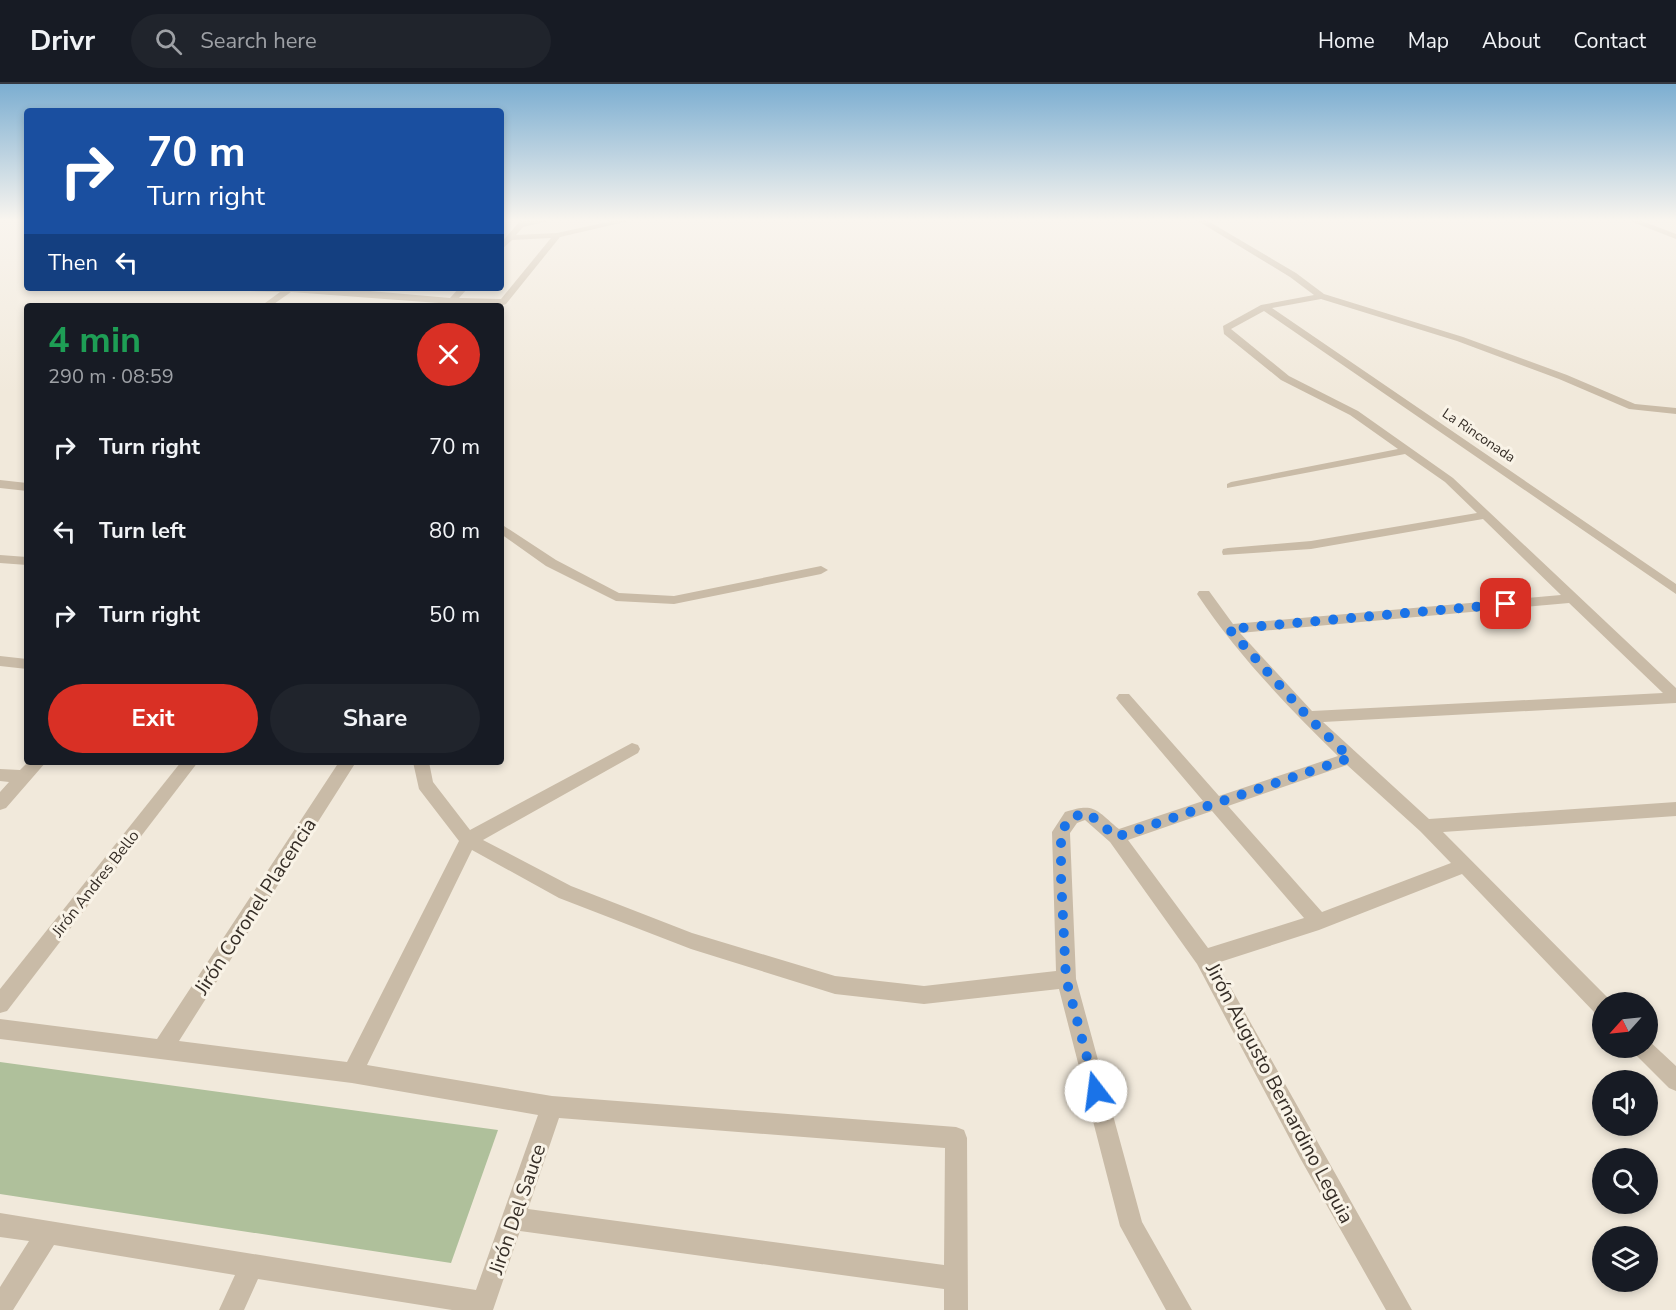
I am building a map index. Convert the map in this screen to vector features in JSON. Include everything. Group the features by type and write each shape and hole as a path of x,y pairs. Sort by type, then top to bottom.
{"street":[{"path":"484,303 503,302 522,278"},
{"path":"1297,278 1321,296 1460,339 1563,377 1634,407 1676,411"},
{"path":"270,303 287,291"},
{"path":"339,291 461,303"},
{"path":"452,301 461,291"},
{"path":"1321,296 1264,307 1226,328 1227,332 1285,378 1323,399 1354,412 1449,480 1575,598 1676,698"},
{"path":"378,303 385,297"},
{"name":"La Rinconada","path":"1264,307 1676,590"},
{"path":"1231,486 1409,450"},
{"path":"0,484 24,487"},
{"path":"1228,552 1311,545 1487,515"},
{"path":"504,530 551,563 616,597 674,600 821,570"},
{"path":"0,558 24,561"},
{"path":"1204,594 1229,629 1308,717 1426,826 1592,996"},
{"path":"1229,629 1575,598"},
{"path":"0,661 24,664"},
{"path":"1124,698 1319,922"},
{"path":"1308,717 1676,698"},
{"path":"352,1073 468,840 632,749"},
{"path":"1116,837 1350,758"},
{"path":"0,803 35,765"},
{"name":"Jirón Andres Bello","path":"0,1004 188,765"},
{"name":"Jirón Coronel Placencia","path":"162,1049 346,765"},
{"path":"422,765 425,784 468,840 565,892 691,941 835,985 924,995 1066,979"},
{"path":"0,775 24,777"},
{"path":"1426,826 1676,809"},
{"path":"1180,1310 1132,1226 1066,979 1061,832 1071,817 1088,813 1116,837 1204,958"},
{"name":"Jirón Augusto Bernardino Leguia","path":"1400,1310 1308,1150 1204,958 1319,922 1464,866"},
{"path":"0,1029 352,1073 552,1107 956,1138 956,1310"},
{"path":"1653,1058 1676,1081"},
{"name":"Jirón Del Sauce","path":"483,1306 552,1107"},
{"path":"514,1219 956,1279"},
{"path":"0,1225 483,1306"},
{"path":"0,1309 48,1233"},
{"path":"231,1310 252,1266"}],"green space":[{"path":"0,1062 498,1130 451,1263 0,1194"}],"route":[{"path":"1096,1091 1066,979 1061,832 1071,817 1088,813 1116,837 1350,758 1308,717 1229,629 1506,604"}]}
